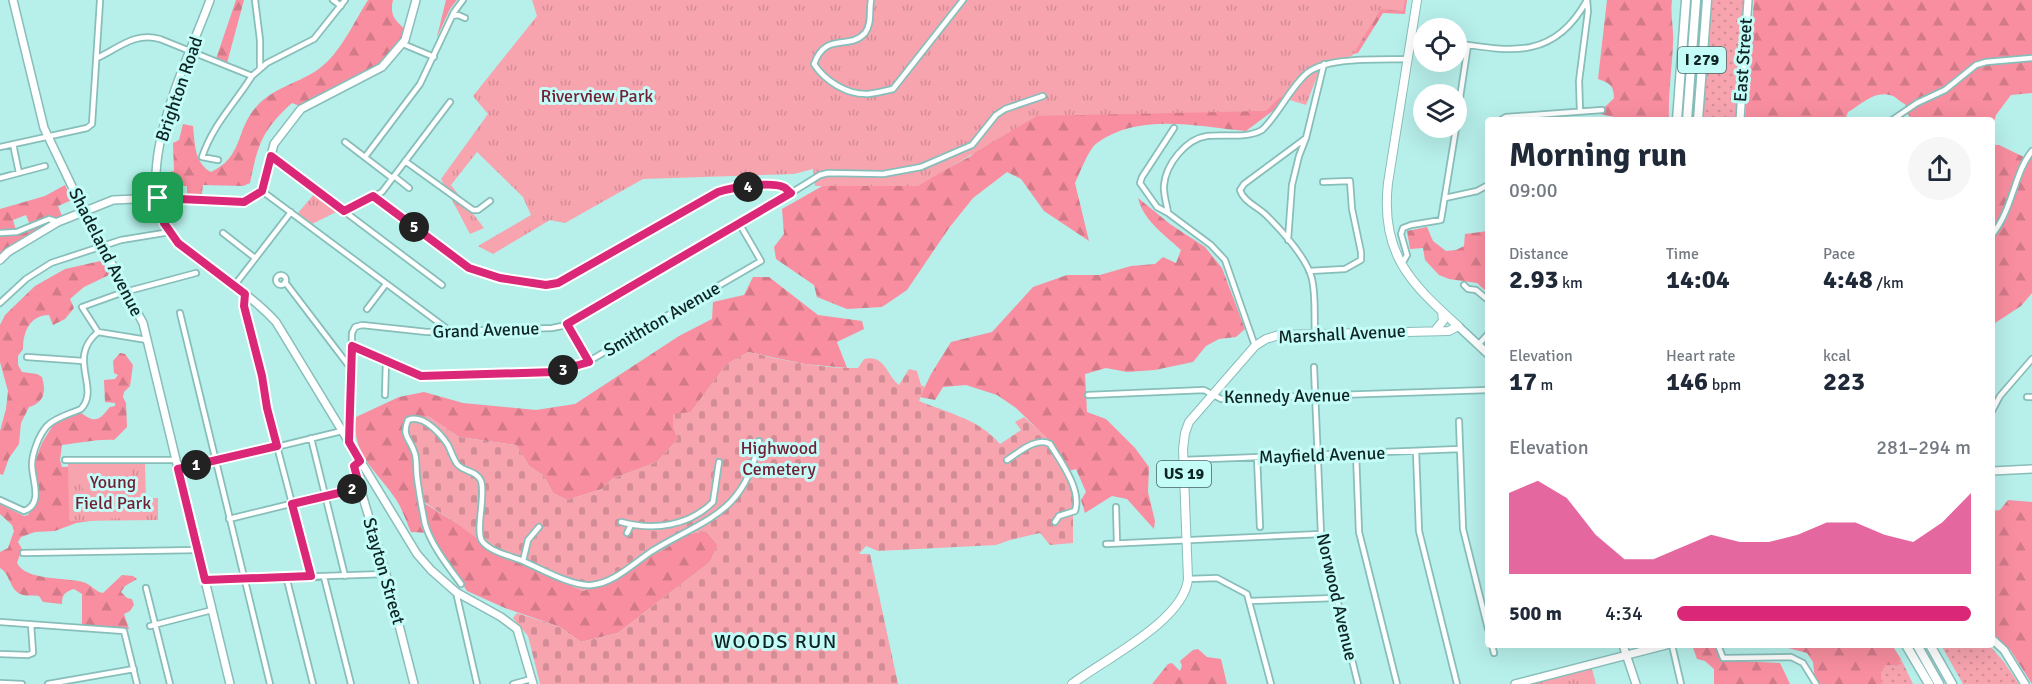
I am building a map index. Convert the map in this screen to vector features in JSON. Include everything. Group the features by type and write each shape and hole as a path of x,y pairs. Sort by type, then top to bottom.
{"highway":[{"name":"I 279","path":"1677,117 1686,0"},
{"path":"1687,117 1696,0"},
{"name":"I 279","path":"1698,117 1707,0"},
{"path":"1908,648 1929,684"},
{"path":"1919,648 1939,684"},
{"path":"1932,648 1952,684"}],"main road":[{"path":"1417,0 1387,199 1390,233 1402,264 1416,286 1458,327"},
{"path":"1437,328 1443,321 1442,312"},
{"name":"Marshall Avenue","path":"1419,331 1458,327"},
{"name":"Marshall Avenue","path":"1072,684 1153,628 1186,591 1188,579 1183,443 1186,428 1255,346 1275,336 1449,331 1458,327"}],"street":[{"name":"Shadeland Avenue","path":"13,0 47,137 138,314 147,340 230,684"},
{"name":"Brighton Road","path":"210,0 160,136 156,167 158,198 164,223 178,243 269,314 281,330 417,554 456,592 501,617 517,629 532,682"},
{"path":"255,0 260,40 260,68"},
{"path":"333,0 341,6"},
{"path":"218,160 202,157 216,124 252,76 260,68 314,39 345,0"},
{"path":"0,260 8,252 58,222 113,200 158,198 244,202 262,191 274,144 302,107 378,69 403,44 416,0"},
{"path":"365,157 420,84 452,16 463,0"},
{"path":"872,0 869,25 864,35 850,41 827,45 818,53 814,64 827,80 845,89 866,94 893,89 963,0"},
{"path":"1462,84 1468,45 1503,50 1518,50 1536,46 1566,28 1581,11 1587,0"},
{"path":"1580,111 1579,81 1588,11 1587,0"},
{"name":"East Street","path":"1740,117 1748,0"},
{"path":"0,147 87,128 93,124 100,1"},
{"path":"452,16 458,15 465,18"},
{"path":"97,58 120,44 144,37 160,39 252,76"},
{"path":"403,44 434,57"},
{"path":"1896,117 1917,103 1945,90 1976,65 2032,58"},
{"path":"1168,213 1164,187 1167,175 1186,145 1206,136 1245,135 1262,130 1305,75 1324,64 1340,61 1408,59"},
{"path":"1288,240 1292,185 1324,64"},
{"name":"Grand Avenue","path":"352,346 353,330 362,325 414,332 450,332 552,328 567,324 820,175 828,173 883,174 921,167 972,145 996,115 1005,109 1042,96"},
{"path":"344,211 382,192 450,102"},
{"path":"1506,117 1602,110"},
{"path":"1174,128 1147,168 1140,183 1157,207 1211,245 1225,260 1255,346"},
{"path":"1306,138 1244,184 1241,192 1288,240 1309,271 1315,334"},
{"path":"1402,264 1407,255 1401,234 1403,228 1441,220 1454,138"},
{"path":"345,142 409,188"},
{"path":"13,144 19,173"},
{"path":"1995,230 2005,215 2024,164 2032,151"},
{"path":"271,156 442,285"},
{"path":"405,161 473,210 478,210 490,201"},
{"path":"0,178 45,166"},
{"path":"1309,271 1345,269 1361,260 1352,209 1350,181 1323,182"},
{"path":"373,196 469,268 495,276 546,285 558,283 718,192 775,185 783,186 791,193"},
{"path":"1445,198 1477,191 1485,187"},
{"path":"262,191 450,332"},
{"path":"234,286 291,212"},
{"path":"0,233 17,232 50,219 58,222"},
{"name":"Smithton Avenue","path":"352,346 424,376 554,372 589,362 761,261 739,223"},
{"path":"0,303 26,279 51,263 121,240 170,232"},
{"path":"223,232 255,258"},
{"path":"98,333 82,307 121,293 196,273"},
{"path":"285,282 351,370"},
{"path":"367,309 386,284"},
{"path":"1464,285 1468,289 1476,290 1485,298"},
{"path":"245,294 244,306 262,376 267,408 311,576"},
{"path":"180,313 270,684"},
{"path":"567,324 589,362"},
{"path":"1458,327 1485,351"},
{"path":"98,333 147,340"},
{"path":"0,500 24,511 36,499 32,464 34,455 43,432 52,422 81,409 87,400 83,356 88,344 98,333"},
{"path":"1478,345 1485,337"},
{"path":"349,442 352,346"},
{"path":"27,357 83,362"},
{"path":"1995,400 2032,359"},
{"path":"385,395 386,361"},
{"name":"Norwood Avenue","path":"1314,367 1321,534 1358,684"},
{"name":"Kennedy Avenue","path":"1088,394 1204,390 1221,399 1485,390"},
{"path":"1995,405 2000,396"},
{"path":"461,585 444,560 426,526 416,456 412,445 405,437 405,426 408,420 420,419 431,426 448,445 457,465 473,472 480,479 482,493 479,537 483,544 580,585 594,585 621,573 653,550 712,519 741,490 759,441"},
{"path":"1459,421 1464,530 1485,610"},
{"path":"178,469 342,431"},
{"path":"311,438 345,576"},
{"path":"1007,460 1036,443 1043,441 1050,444 1071,481 1077,501 1075,511 1059,516 1055,522"},
{"name":"Mayfield Avenue","path":"1183,460 1460,449"},
{"path":"1416,451 1419,531 1457,684"},
{"path":"1356,453 1359,532 1397,684"},
{"path":"1257,457 1260,527"},
{"path":"65,460 176,460"},
{"name":"Stayton Street","path":"360,461 354,466 386,574 414,684"},
{"path":"621,522 631,525 679,524 707,508 713,502 715,495 720,462"},
{"path":"1995,471 2032,469"},
{"path":"229,519 360,488"},
{"path":"1116,507 1117,543"},
{"path":"627,533 631,525"},
{"path":"523,561 528,540 538,527"},
{"path":"1106,544 1321,534"},
{"path":"23,553 198,550"},
{"path":"205,580 386,574"},
{"path":"286,576 313,684"},
{"path":"324,576 351,684"},
{"path":"1188,579 1220,579 1248,595 1271,684"},
{"path":"146,588 152,625 170,684"},
{"path":"456,592 477,684"},
{"path":"1250,601 1336,598"},
{"path":"152,625 212,610"},
{"path":"0,622 124,631 137,684"},
{"path":"0,654 31,654 34,646 31,624"},
{"path":"1995,642 2004,650 2025,684"},
{"path":"1493,648 1494,653"},
{"path":"1624,648 1636,684"},
{"path":"1515,684 1627,655 1665,648"},
{"path":"1670,648 1681,684"},
{"path":"1719,648 1723,658 1791,657 1803,663 1816,684"},
{"path":"48,684 134,669"},
{"path":"513,684 532,682"},
{"path":"0,683 22,684"}],"green space":[{"path":"236,0 244,0 227,63 216,59"},
{"path":"368,0 393,0 393,14 407,31 382,67 302,107 292,103 274,121 263,138 250,183 243,186 203,185 201,201 187,200 187,186 182,186 177,181 170,181 169,172 174,171 173,143 179,140 183,124 193,126 196,152 205,168 211,172 222,166 234,151 245,124 257,106 271,94 312,73 328,61 341,45"},
{"path":"446,0 457,0 450,9 437,37"},
{"name":"Riverview Park","path":"532,0 1405,0 1403,11 1381,9 1352,56 1322,64 1306,105 1280,97 1266,111 1037,116 918,186 815,186 813,169 794,174 643,179 565,223 550,220 493,254 478,246 531,215 523,197 477,152 451,185 484,228 470,234 441,179 488,114 473,96 537,16"},
{"path":"1181,0 1407,0 1405,14 1383,13 1358,53 1309,63 1278,107 1246,131 1189,125 1150,125 1132,127 1114,133 1097,143 1088,155 1075,183 1089,241 1044,211 1021,179 1007,172 973,198 949,228 907,290 882,307 847,309 817,297 814,285 776,259 774,247 784,234 782,209 826,184 931,177 971,156 994,131"},
{"path":"1607,0 1672,0 1673,38 1669,117 1614,117 1599,114 1598,110 1614,98 1610,85 1598,79"},
{"path":"1707,0 1748,0 1740,117 1698,117"},
{"path":"1754,0 2032,0 2032,93 2011,95 1995,118 1910,117 1905,104 1886,94 1880,94 1864,102 1848,112 1846,117 1745,117"},
{"path":"1995,145 2024,157 2005,207 1995,225"},
{"path":"2032,156 2032,293 2021,306 1995,323 1995,236 2007,218 2024,168"},
{"path":"65,185 72,200 58,206 62,216 56,219 48,216 30,225 26,215 13,220 16,230 0,230 0,209 45,196"},
{"path":"315,193 338,211 312,224 298,213"},
{"path":"1138,198 1170,224 1205,247 1222,268 1245,329 1236,337 1219,339 1206,346 1193,362 1155,370 1127,372 1106,368 1085,374 1087,412 1106,419 1135,448 1149,467 1148,492 1155,521 1154,529 1127,499 1112,496 1085,513 1081,500 1086,492 1076,469 1068,471 1053,444 1016,408 997,395 966,385 943,387 935,400 920,397 951,342 992,332 1033,287 1067,275 1100,275 1131,266 1155,264 1163,257 1176,263 1181,250 1150,220"},
{"path":"48,221 51,223 0,254 0,235 13,235"},
{"path":"1427,227 1433,241 1446,251 1464,246 1465,234 1485,231 1485,290 1477,283 1449,279 1439,275 1425,260 1423,248 1410,249 1407,231"},
{"path":"105,260 111,274 84,287 70,299 74,308 65,319 53,325 49,315 42,316 32,321 26,331 23,349 18,356 18,365 22,372 42,377 44,391 41,399 29,407 21,423 19,444 9,458 3,475 0,474 0,431 8,391 0,362 0,325 5,315 35,286 65,269"},
{"path":"753,277 769,277 818,315 862,321 864,329 837,342 847,368 805,364 748,352 726,365 691,412 673,426 678,439 657,462 612,479 602,489 567,500 553,493 544,476 529,466 516,445 459,437 428,416 416,455 419,500 530,568 583,591 617,577 648,556 665,549 683,535 706,531 718,545 710,562 618,633 581,642 560,627 505,608 467,591 430,533 411,532 397,502 361,452 355,430 356,417 399,397 424,392 463,403 536,410 575,404 679,336 712,319 713,302 744,295"},
{"name":"Highwood Cemetery","path":"748,352 803,363 844,368 858,368 864,359 871,358 881,363 899,385 909,369 917,371 921,385 925,387 919,401 983,428 1000,444 1021,430 1015,422 1024,417 1053,443 1073,479 1078,501 1073,515 1073,543 1050,545 1040,533 996,545 878,551 866,546 859,554 870,554 898,684 540,684 528,636 513,618 517,613 560,627 581,642 618,633 710,562 718,545 706,531 683,535 665,549 648,556 617,577 583,591 496,553 455,522 419,499 416,455 408,435 409,421 428,416 459,437 516,445 529,466 544,476 553,493 567,500 602,489 612,479 657,462 678,439 673,426 673,414 691,412 726,365"},
{"path":"120,353 125,354 133,365 130,386 124,392 123,397 126,403 127,427 114,440 62,445 60,460 62,467 67,467 73,462 81,464 97,520 76,523 55,531 35,532 21,537 18,542 22,549 17,563 28,573 83,582 103,593 122,575 133,576 137,579 125,586 121,592 127,598 132,599 134,605 124,614 129,629 82,625 82,594 74,589 65,594 62,604 43,602 39,596 18,593 0,568 0,552 8,548 14,531 12,525 0,514 0,504 24,516 28,515 39,500 34,463 53,425 80,412 97,419 110,407 115,406 115,403 105,402 104,380 115,379 118,375 114,373 113,361"},
{"name":"Young Field Park","path":"68,464 145,464 146,498 158,498 158,520 69,521"},
{"path":"81,464 131,465 136,517 97,520 85,511"},
{"path":"2008,500 2032,502 2032,684 2011,651 1995,635 1995,511 2000,510"},
{"path":"1693,648 1716,648 1721,660 1780,663 1790,684 1714,684 1714,669 1705,661 1697,659"},
{"path":"1788,648 1894,648 1901,659 1898,666 1886,665 1881,674 1881,684 1811,684 1815,681 1813,662 1807,653"},
{"path":"1943,648 1992,648 2019,684 1963,684"},
{"path":"1198,649 1207,657 1221,659 1227,684 1152,684 1168,664 1172,663 1180,671 1182,666 1180,661 1193,650"},
{"path":"1901,659 1913,684 1881,684 1881,674 1886,665 1898,666"},
{"path":"1592,669 1596,684 1530,684"}],"district":[{"name":"WOODS RUN","path":"776,641"}],"route":[{"path":"271,156 344,211 373,196 469,268 495,276 550,285 558,283 718,192 775,185 783,186 791,193 567,324 589,362 584,364 554,372 421,376 352,346 349,442 360,461 354,466 360,488 292,504 311,576 205,580 178,469 277,446 244,306 245,294 178,243 164,223 158,198 247,201 262,191 271,156"}]}
